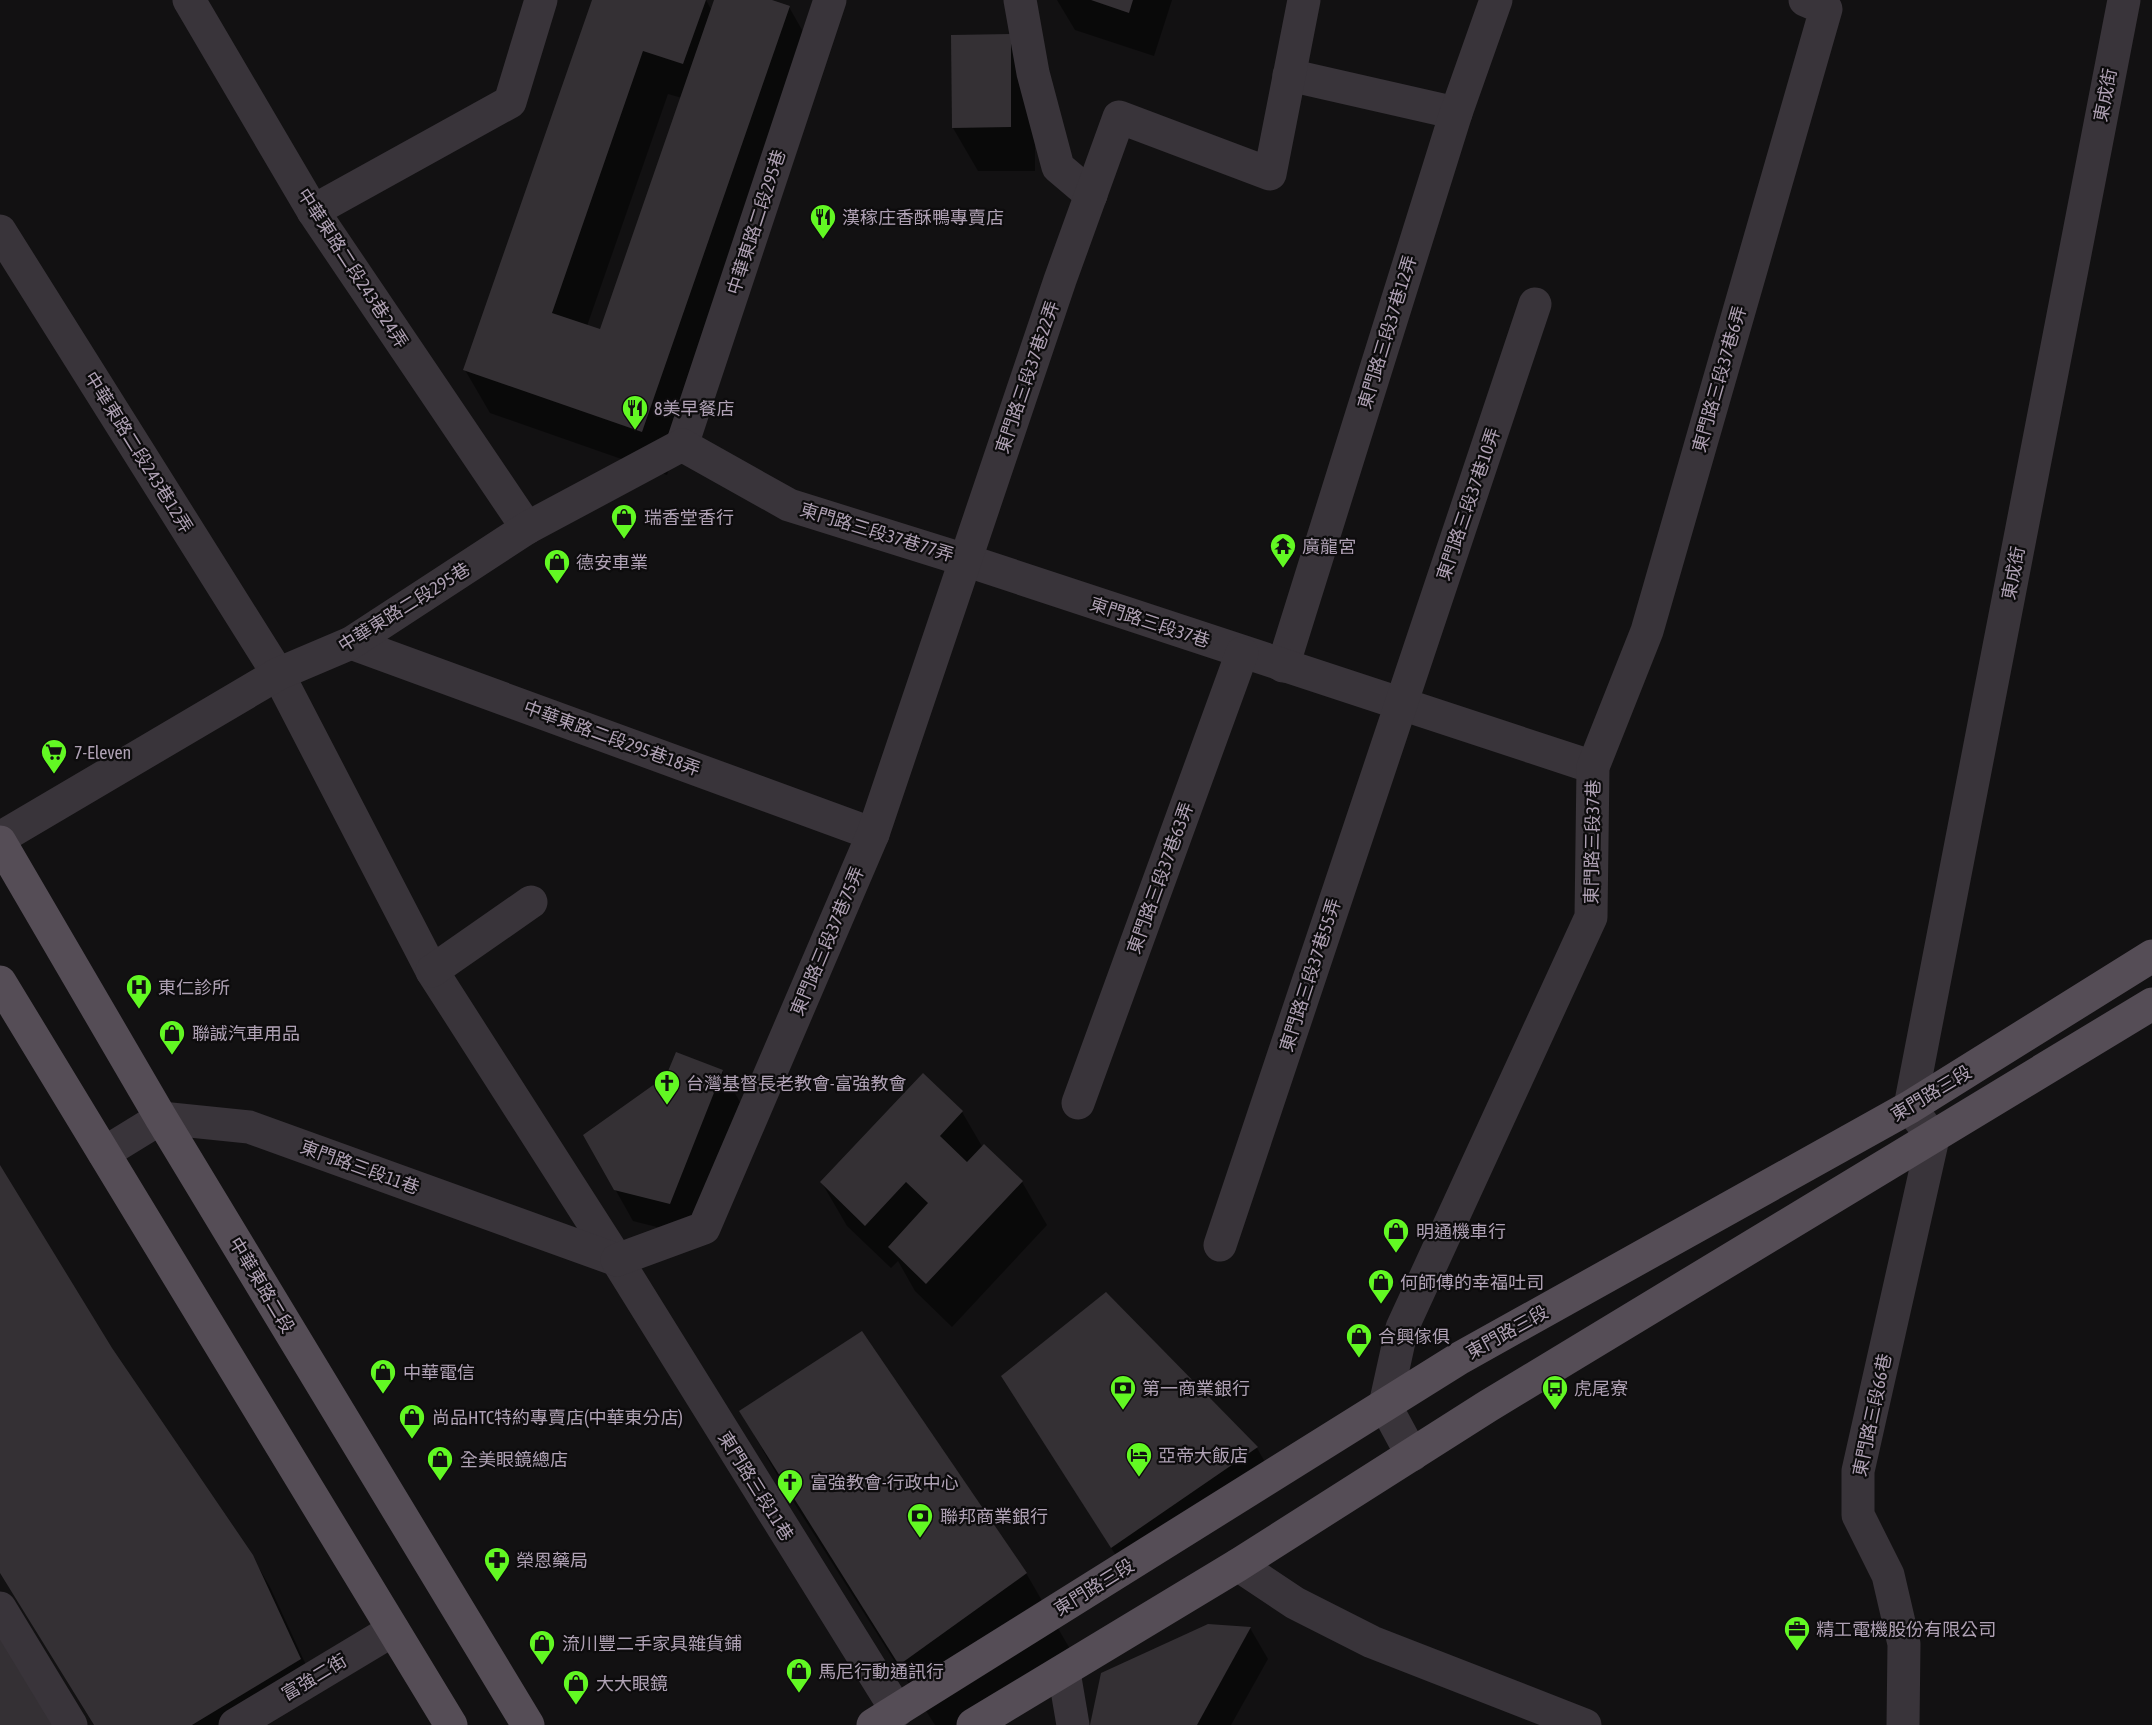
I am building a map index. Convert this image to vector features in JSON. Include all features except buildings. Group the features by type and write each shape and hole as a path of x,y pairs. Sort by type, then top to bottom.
{"main road":[{"name":"中華東路二段","path":"0,840 161,1118 528,1725"},
{"name":"東門路三段","path":"885,1718 1460,1358 1910,1107 2152,956"},
{"path":"0,982 451,1725"},
{"path":"973,1725 1238,1565 1488,1406 2152,1004"}],"street":[{"name":"中華東路二段243巷24弄","path":"189,0 313,211 527,528"},
{"path":"313,211 510,102 541,0"},
{"name":"中華東路二段295巷","path":"0,840 278,674 351,643 527,528 682,445 830,0"},
{"path":"1020,0 1033,73 1058,167 1091,195"},
{"name":"東門路三段37巷22弄","path":"965,560 1119,117 1270,174 1304,0"},
{"name":"東門路三段37巷12弄","path":"1283,666 1456,113 1496,0"},
{"name":"東門路三段37巷6弄","path":"1593,767 1647,631 1826,9 1805,0"},
{"name":"東成街","path":"1910,1107 2124,0"},
{"path":"1289,75 1456,113"},
{"name":"中華東路二段243巷12弄","path":"0,231 278,674"},
{"name":"東門路三段37巷10弄","path":"1400,704 1535,304"},
{"name":"東門路三段37巷77弄","path":"682,445 789,505 965,560"},
{"name":"東門路三段37巷","path":"965,560 1593,767 1591,917 1402,1328 1385,1405"},
{"name":"東門路三段37巷75弄","path":"617,1260 704,1228 873,834 965,560"},
{"name":"中華東路二段295巷18弄","path":"351,643 873,834"},
{"name":"東門路三段37巷63弄","path":"1078,1103 1242,653"},
{"name":"東門路三段11巷","path":"278,674 432,971 617,1260 885,1718"},
{"name":"東門路三段37巷55弄","path":"1220,1245 1400,704"},
{"path":"432,971 531,902"},
{"path":"1910,1107 1934,1138"},
{"path":"104,1153 161,1118"},
{"name":"東門路三段11巷","path":"161,1118 249,1127 617,1260"},
{"name":"東門路三段66巷","path":"1903,1725 1904,1644 1888,1575 1858,1515 1858,1471 1934,1138"},
{"path":"1385,1405 1412,1455"},
{"path":"1238,1565 1295,1603 1372,1642 1585,1725"},
{"path":"0,1608 71,1725"},
{"name":"富強二街","path":"235,1725 393,1630"},
{"path":"1064,1672 1073,1725"}],"place":[{"name":"漢稼庄香酥鴨專賣店","path":"823,240"},
{"name":"8美早餐店","path":"635,431"},
{"name":"瑞香堂香行","path":"624,540"},
{"name":"廣龍宮","path":"1283,569"},
{"name":"德安車業","path":"557,585"},
{"name":"7-Eleven","path":"54,775"},
{"name":"東仁診所","path":"139,1010"},
{"name":"聯誠汽車用品","path":"172,1056"},
{"name":"台灣基督長老教會-富強教會","path":"667,1106"},
{"name":"明通機車行","path":"1396,1254"},
{"name":"何師傅的幸福吐司","path":"1381,1305"},
{"name":"合興傢俱","path":"1359,1359"},
{"name":"中華電信","path":"383,1395"},
{"name":"第一商業銀行","path":"1123,1411"},
{"name":"虎尾寮","path":"1555,1411"},
{"name":"尚品HTC特約專賣店(中華東分店)","path":"412,1440"},
{"name":"亞帝大飯店","path":"1139,1478"},
{"name":"全美眼鏡總店","path":"440,1482"},
{"name":"富強教會-行政中心","path":"790,1505"},
{"name":"聯邦商業銀行","path":"920,1539"},
{"name":"榮恩藥局","path":"497,1583"},
{"name":"精工電機股份有限公司","path":"1797,1652"},
{"name":"流川豐二手家具雜貨鋪","path":"542,1666"},
{"name":"馬尼行動通訊行","path":"799,1694"},
{"name":"大大眼鏡","path":"576,1706"}]}
